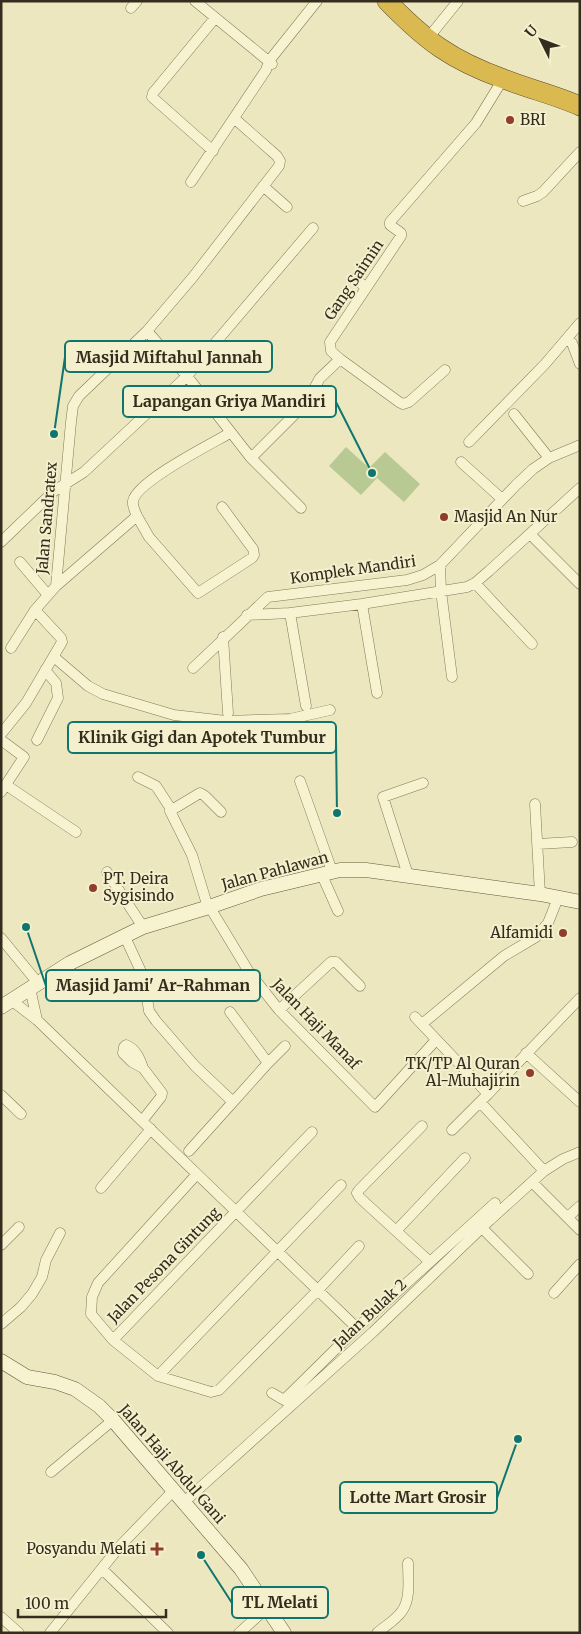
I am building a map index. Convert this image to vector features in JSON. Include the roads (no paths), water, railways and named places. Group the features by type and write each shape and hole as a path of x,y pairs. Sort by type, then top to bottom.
{"highway":[{"path":"387,1 417,31 436,46 465,64 580,106"},
{"path":"403,1 433,32 471,54 580,95"}],"main road":[{"name":"Jalan Pahlawan","path":"6,1004 70,963 143,927 209,907 261,888 327,872 366,870 540,894 580,902"},
{"name":"Jalan Haji Abdul Gani","path":"1,1361 27,1377 55,1382 75,1389 99,1406 241,1569 284,1633"}],"street":[{"path":"195,1 269,65"},
{"path":"191,182 235,119 269,65 317,1"},
{"path":"269,65 324,1"},
{"path":"433,32 458,1"},
{"path":"213,151 152,97 153,93 215,18"},
{"name":"Gang Saimin","path":"340,359 331,351 330,342 402,235 390,225 390,222 476,123 503,79"},
{"name":"Jalan Sandratex","path":"56,586 72,416 76,401 84,390 147,331 194,277 279,166 279,158 235,119"},
{"path":"523,201 543,192 580,152"},
{"path":"264,186 287,206"},
{"path":"1,542 54,491 84,472 187,376 312,228"},
{"path":"355,278 366,288"},
{"path":"469,442 532,378 580,323"},
{"path":"147,331 187,376 250,458 301,508"},
{"path":"572,343 580,364"},
{"path":"250,458 306,401 322,375 340,359 403,404 409,402 445,370"},
{"path":"514,414 549,458"},
{"path":"222,507 253,549 254,555 198,593 149,536 137,516 133,502 144,486 188,456 230,433"},
{"name":"Komplek Mandiri","path":"247,616 268,597 407,580 423,575 440,565 533,469 549,458 580,445"},
{"path":"461,462 502,499"},
{"path":"193,668 223,637 247,616 362,604 462,588 475,583 580,488"},
{"name":"Jalan Sandratex","path":"56,586 137,516"},
{"path":"530,534 580,584"},
{"path":"20,562 48,595"},
{"path":"440,565 441,591 452,677"},
{"path":"475,583 532,644"},
{"path":"11,648 35,610 56,586"},
{"path":"362,604 378,693"},
{"path":"1,734 26,704 61,644 61,638 35,610"},
{"path":"290,613 306,706"},
{"path":"223,637 228,713"},
{"path":"54,657 88,686 103,694 174,715 226,721 290,719 330,710"},
{"path":"37,740 58,698 56,683 45,670"},
{"path":"1,740 24,757 4,788 76,832"},
{"name":"Jalan Haji Manaf","path":"138,777 156,786 171,809 170,812 192,854 201,887 209,907 249,972 279,1010 375,1107 436,1040"},
{"path":"300,781 338,911"},
{"path":"408,875 382,797 424,783"},
{"path":"171,809 200,793 222,812"},
{"path":"535,804 540,894"},
{"path":"538,844 572,842"},
{"path":"107,872 143,927"},
{"path":"488,1094 419,1020 504,956 536,937 548,923 558,898"},
{"path":"125,937 144,978 150,1011 156,1021 195,1066 233,1102"},
{"path":"1,938 34,986 37,1020"},
{"path":"279,1010 331,962 336,962 360,986"},
{"path":"452,1130 580,998"},
{"name":"Jalan Pesona Gintung","path":"6,1004 37,1020 357,1328"},
{"path":"230,1012 268,1063"},
{"path":"189,1151 285,1046"},
{"path":"526,1053 580,1102"},
{"path":"142,1121 161,1097 162,1093 143,1068"},
{"path":"1,1095 21,1114"},
{"path":"480,1102 544,1171"},
{"path":"422,1126 357,1193 360,1198 430,1262"},
{"path":"100,1188 150,1129"},
{"name":"Jalan Pesona Gintung","path":"113,1340 312,1132"},
{"name":"Jalan Bulak 2","path":"183,1503 373,1332 544,1171 563,1158 580,1152"},
{"path":"396,1231 465,1158"},
{"name":"Jalan Pesona Gintung","path":"198,1174 98,1283 92,1297 91,1314 113,1340 158,1376 215,1392 318,1290 358,1246"},
{"path":"533,1183 580,1230"},
{"path":"158,1376 341,1185"},
{"path":"272,1393 284,1400 357,1328 495,1203"},
{"path":"568,1217 580,1206"},
{"path":"1,1245 18,1227"},
{"path":"482,1228 528,1274"},
{"path":"1,1324 32,1294 42,1277 46,1260 60,1233"},
{"path":"554,1293 580,1264"},
{"path":"51,1472 113,1420"},
{"path":"50,1633 120,1546 174,1490"},
{"path":"377,1633 401,1613 405,1606 408,1563"},
{"path":"102,1569 168,1633"},
{"path":"239,1633 268,1608"},
{"path":"1,1617 19,1633"}],"place":[{"name":"BRI","path":"510,120"},
{"name":"Masjid Miftahul Jannah","path":"54,434"},
{"name":"Lapangan Griya Mandiri","path":"372,473"},
{"name":"Masjid An Nur","path":"444,517"},
{"name":"Klinik Gigi dan Apotek Tumbur","path":"337,813"},
{"name":"PT. Deira Sygisindo","path":"93,888"},
{"name":"Masjid Jami' Ar-Rahman","path":"26,927"},
{"name":"Alfamidi","path":"563,933"},
{"name":"TK/TP Al Quran Al-Muhajirin","path":"530,1073"},
{"name":"Lotte Mart Grosir","path":"518,1439"},
{"name":"Posyandu Melati","path":"157,1549"},
{"name":"TL Melati","path":"201,1555"}]}
